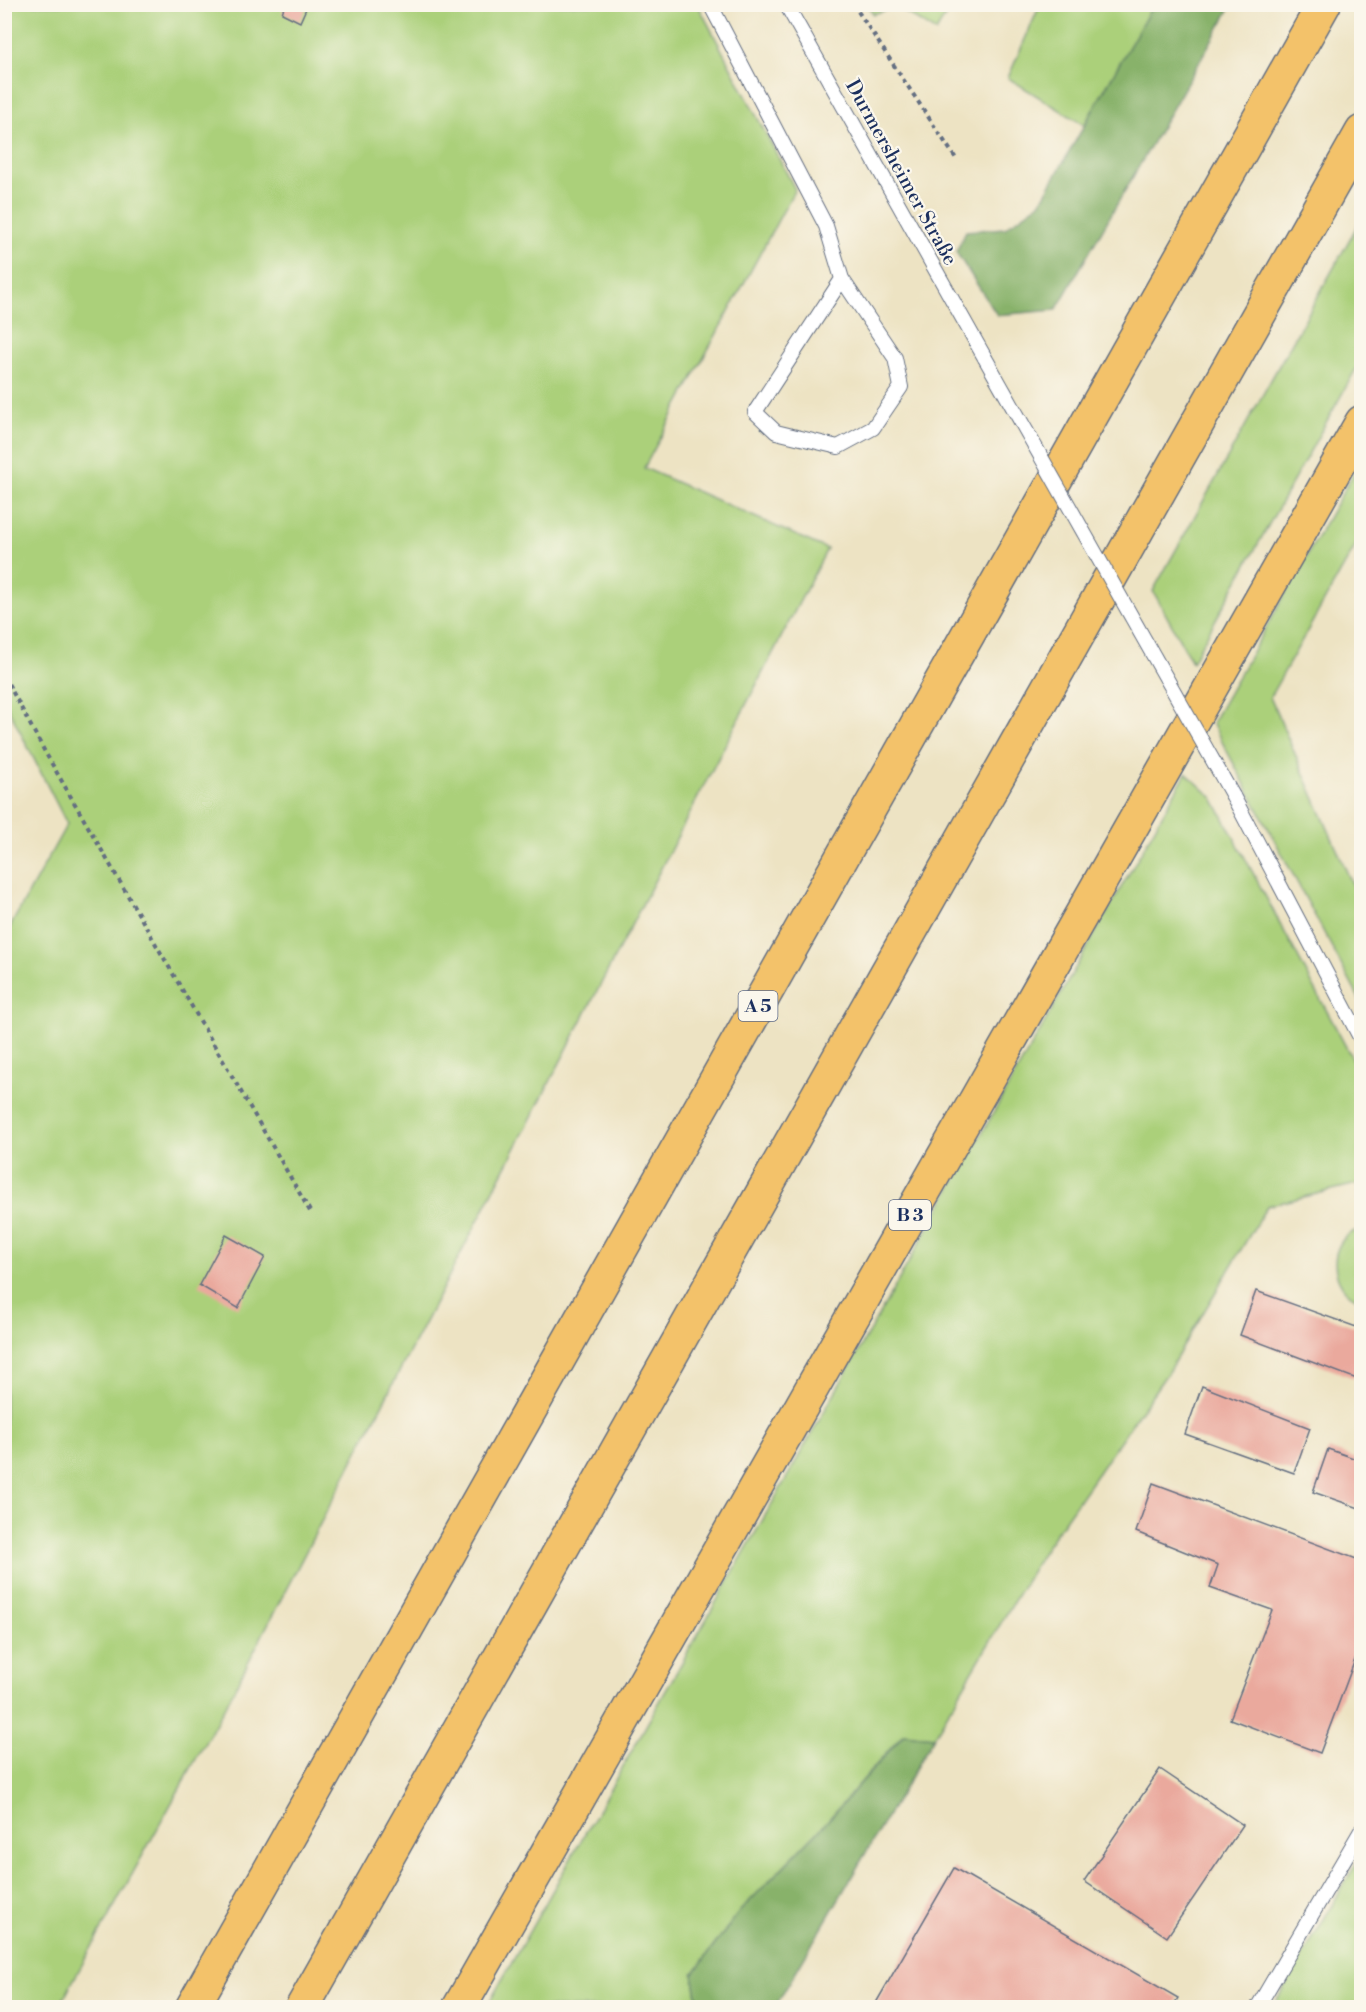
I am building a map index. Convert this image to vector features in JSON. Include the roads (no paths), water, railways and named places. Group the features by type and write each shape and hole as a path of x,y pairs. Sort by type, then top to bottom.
{"main road":[{"name":"A 5","path":"192,2007 1324,4"},
{"path":"302,2007 1362,132"},
{"name":"B 3","path":"459,2007 1362,422"}],"lane":[{"path":"710,4 826,226 842,279 896,358 901,387 873,428 838,447 777,432 755,412 842,279"},
{"name":"Durmersheimer Straße","path":"786,4 1233,795 1362,1041"},
{"path":"1257,2007 1362,1829"}]}
